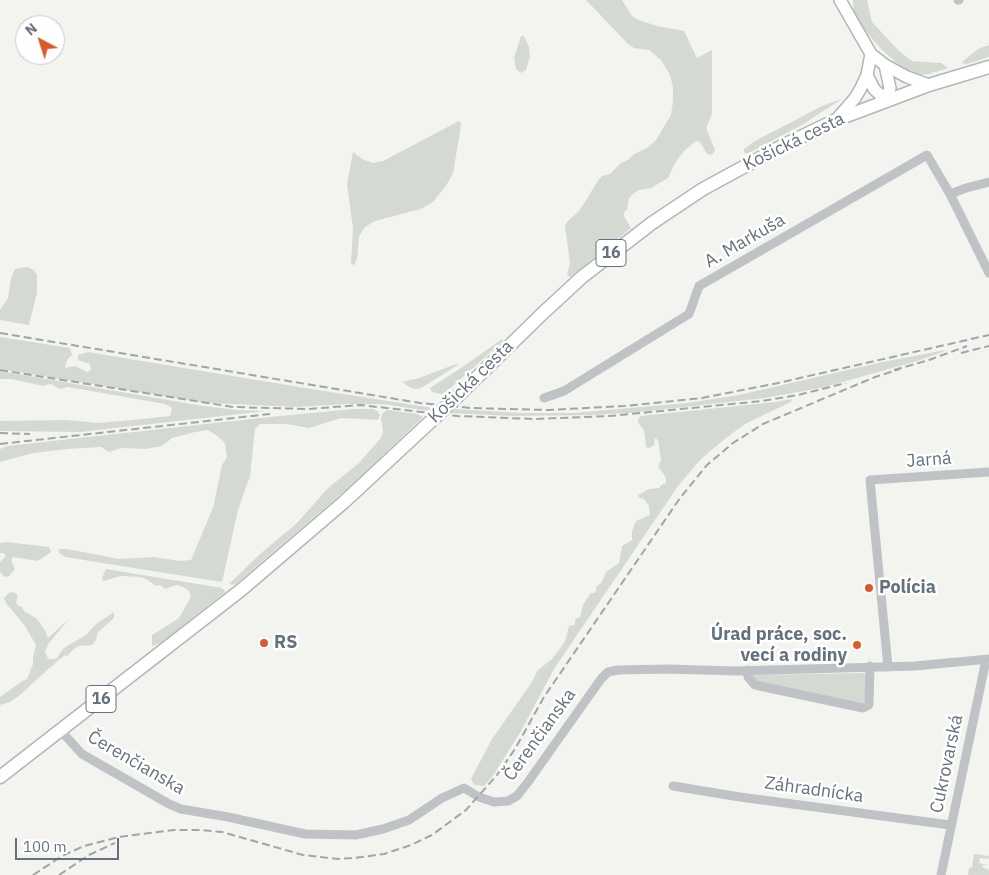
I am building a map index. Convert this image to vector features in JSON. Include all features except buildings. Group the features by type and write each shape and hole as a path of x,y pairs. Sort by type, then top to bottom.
{"main road":[{"name":"Košická cesta","path":"0,777 292,548 430,422 561,296 611,253 652,222 731,173 836,120 929,85 989,68"}],"street":[{"path":"840,0 871,54 885,65 907,77 929,85"},
{"path":"836,120 855,98 868,75 871,54"},
{"path":"868,75 874,89 886,100 890,88 885,65"},
{"name":"A. Markuša","path":"544,398 564,391 689,314 699,286 927,154 950,194"},
{"path":"989,182 950,194 989,273"},
{"name":"Jarná","path":"888,667 870,480 989,472"},
{"name":"Čerenčianska","path":"61,731 82,754 181,809 305,834 356,834 383,829 409,820 442,798 464,788 479,797 494,802 508,801 517,796 601,678 608,672 667,668 748,670 888,667 987,659"},
{"name":"Cukrovarská","path":"941,875 950,825 987,659"},
{"path":"748,670 748,677 754,685 863,708 868,705 870,666"},
{"name":"Záhradnícka","path":"673,786 740,797 950,825"}],"shaded area":[{"path":"586,0 622,0 632,16 639,20 657,26 684,31 697,58 712,50 712,114 706,128 715,150 712,155 707,154 700,142 696,141 685,150 675,163 668,178 651,188 634,193 629,198 627,209 624,213 631,228 570,277 567,275 570,263 565,226 567,222 580,210 602,176 610,174 621,163 647,148 656,140 671,115 673,101 673,87 670,75 661,60 649,50 634,48 628,44"},
{"path":"853,0 867,0 872,22 900,52 912,61 941,63 948,68 921,75 914,74 899,65 881,49 862,27 854,14"},
{"path":"521,36 524,36 529,47 530,57 526,70 521,73 516,69 514,58"},
{"path":"989,45 989,57 967,64 961,63 978,49"},
{"path":"842,99 800,126 747,154 744,152 744,149 755,141 824,105"},
{"path":"459,121 461,123 460,132 453,173 446,186 433,202 421,209 375,221 365,227 359,236 357,259 354,265 351,264 353,228 347,184 353,152 362,159 373,163 383,161"},
{"path":"27,267 34,270 37,275 37,293 29,325 0,320 0,310 8,298 11,278 15,269"},
{"path":"0,337 70,348 72,355 67,360 65,368 75,366 87,372 91,370 90,364 78,360 78,355 88,352 433,408 429,411 382,404 298,407 207,403 0,369"},
{"path":"502,339 503,341 445,393 432,392 430,388"},
{"path":"945,350 917,361 825,387 765,398 629,413 592,415 511,416 449,413 454,409 521,413 573,413 687,403 739,395 878,363"},
{"path":"456,364 458,365 421,388 411,388 402,382 419,378"},
{"path":"0,371 203,406 266,411 80,432 0,431 0,421 66,420 99,423 170,416 172,408 165,404 68,387 60,389 51,384 43,386 11,379 0,379"},
{"path":"792,399 791,402 745,424 722,441 700,460 678,486 554,669 521,731 493,776 484,786 474,785 471,779 492,739 532,682 538,670 552,659 561,647 565,641 569,626 575,625 575,619 580,617 583,605 590,594 596,592 596,587 601,583 606,572 619,563 622,546 632,540 632,531 636,521 650,515 649,506 638,495 649,489 660,488 660,486 666,483 666,478 658,466 661,461 658,440 655,438 654,445 649,448 646,447 644,430 639,424 638,419 641,416"},
{"path":"353,409 373,409 380,415 378,420 341,418 309,428 286,424 260,424 255,429 250,476 238,510 222,582 65,557 59,553 59,549 67,549 119,559 153,557 181,561 191,560 213,508 222,465 227,457 225,443 208,430 172,438 162,446 145,449 121,448 109,452 101,447 68,449 33,453 0,462 0,449 7,446"},
{"path":"387,410 417,414 423,417 354,483 238,582 233,585 229,584 259,555 297,523 328,488 359,463 380,439 383,432 381,418 382,414"},
{"path":"7,542 49,547 51,552 38,561 13,557 11,560 15,569 9,576 4,577 0,571 0,562 5,557 5,554 0,553 0,543"},
{"path":"106,569 222,588 225,591 161,643 152,646 152,635 179,618 191,597 189,591 176,585 165,589 140,577 121,576 103,581 102,578"},
{"path":"10,592 16,593 18,597 17,605 36,618 45,630 48,638 70,618 49,643 45,651 48,659 56,659 64,648 86,635 96,624 114,612 114,618 98,632 96,640 92,645 78,646 46,671 20,695 10,702 0,705 0,697 27,679 33,664 36,645 25,626 6,603 4,598"},
{"path":"867,673 867,697 863,703 857,705 757,682 751,675"},
{"path":"974,854 989,856 989,859 980,858 979,863 988,865 983,865 982,867 989,870 989,875 968,875 969,868 972,867"}],"railway":[{"path":"0,333 420,403 471,408 548,410 625,406 702,398 778,383 989,335"},
{"path":"894,370 967,346"},
{"path":"961,353 989,346"},
{"path":"33,875 62,856 84,846 119,837 174,830 222,832 303,855 338,859 384,854 411,845 432,835 466,810 497,775 515,749 544,697 680,498 707,465 733,443 763,424 875,377 900,369"},
{"path":"0,370 233,407 308,409 360,405 457,416 534,419 610,416 762,401 798,395 846,383"},
{"path":"0,444 270,414"},
{"path":"0,433 30,434"},
{"path":"59,875 89,855 115,843"}],"place":[{"name":"Polícia","path":"869,588"},
{"name":"RS","path":"264,643"},
{"name":"Úrad práce, soc. vecí a rodiny","path":"857,645"}]}
